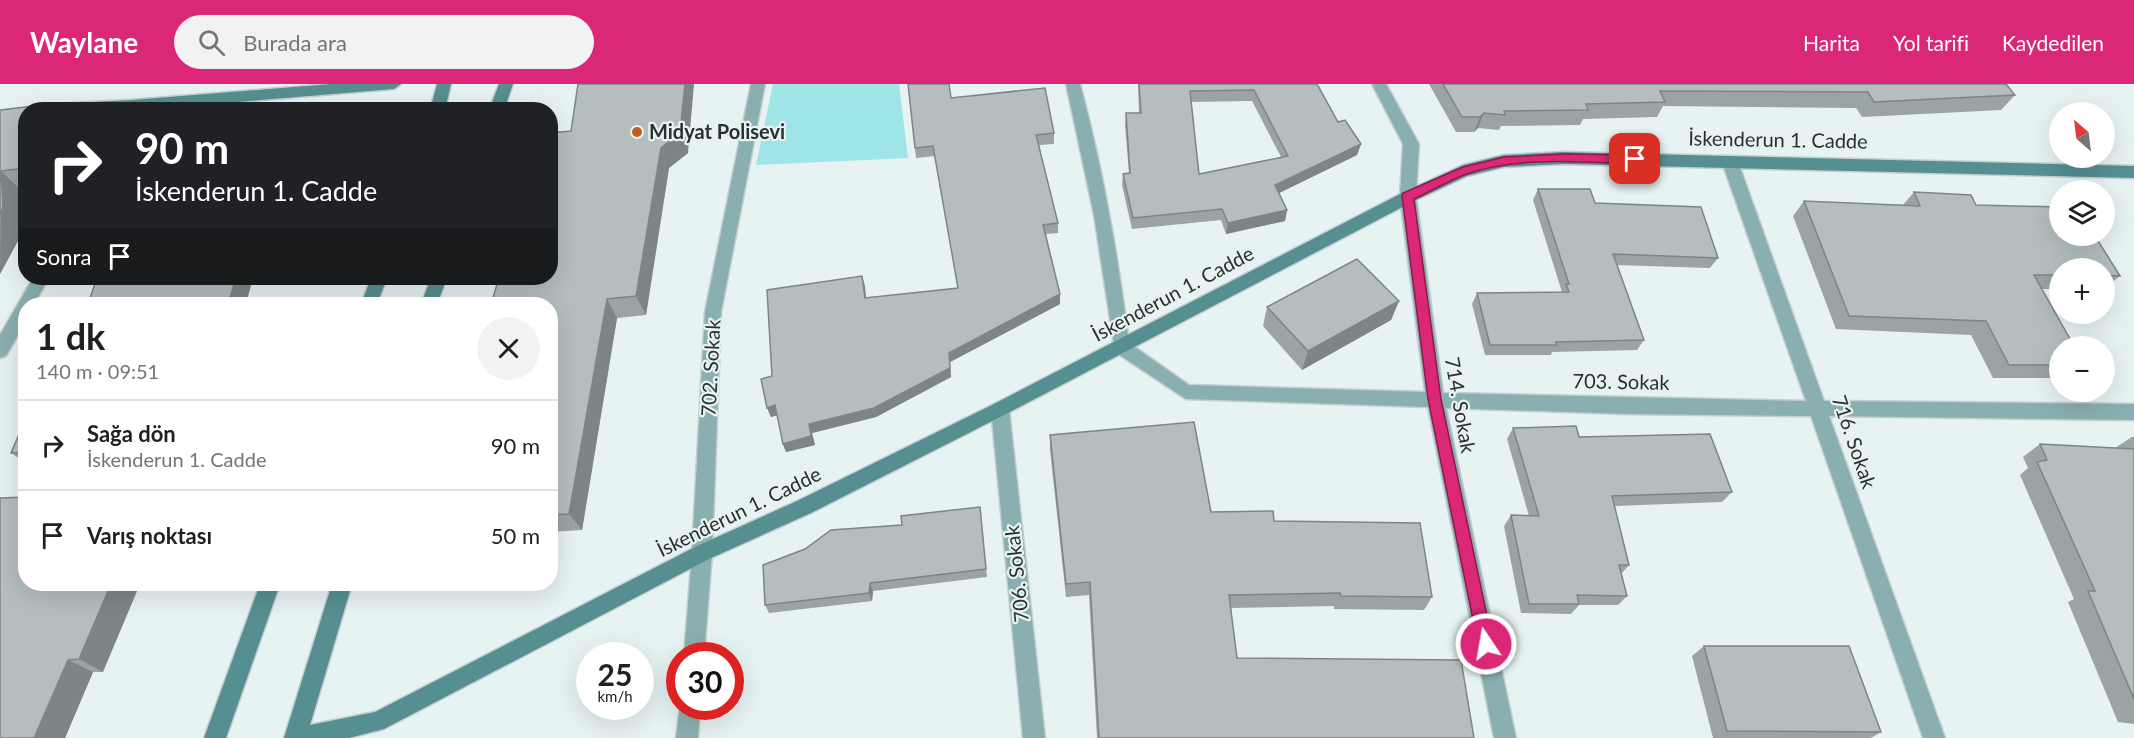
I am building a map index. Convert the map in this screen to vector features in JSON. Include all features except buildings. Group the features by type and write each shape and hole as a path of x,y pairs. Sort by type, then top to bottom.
{"street":[{"path":"187,102 394,84"},
{"path":"439,102 444,84"},
{"path":"499,102 506,84"},
{"name":"702. Sokak","path":"695,642 702,553 713,312 758,84"},
{"path":"1073,84 1090,145 1110,248 1121,347"},
{"name":"714. Sokak","path":"1379,84 1411,144 1408,196 1435,399 1505,738"},
{"name":"İskenderun 1. Cadde","path":"295,738 377,722 702,553 804,507 1000,409 1408,196 1463,171 1504,161 1563,158 2134,172"},
{"name":"716. Sokak","path":"1730,162 1934,738"},
{"path":"0,351 18,319"},
{"name":"703. Sokak","path":"1121,347 1186,392 1628,406 2134,412"},
{"name":"706. Sokak","path":"1000,409 1034,738"},
{"path":"214,738 267,591"},
{"path":"295,738 340,591"},
{"path":"687,738 689,720"}],"shaded area":[{"path":"773,84 899,84 908,158 756,165"}],"place":[{"name":"Midyat Polisevi","path":"637,132"}],"route":[{"path":"1486,644 1435,399 1408,196 1463,171 1504,161 1563,158 1635,159"}]}
